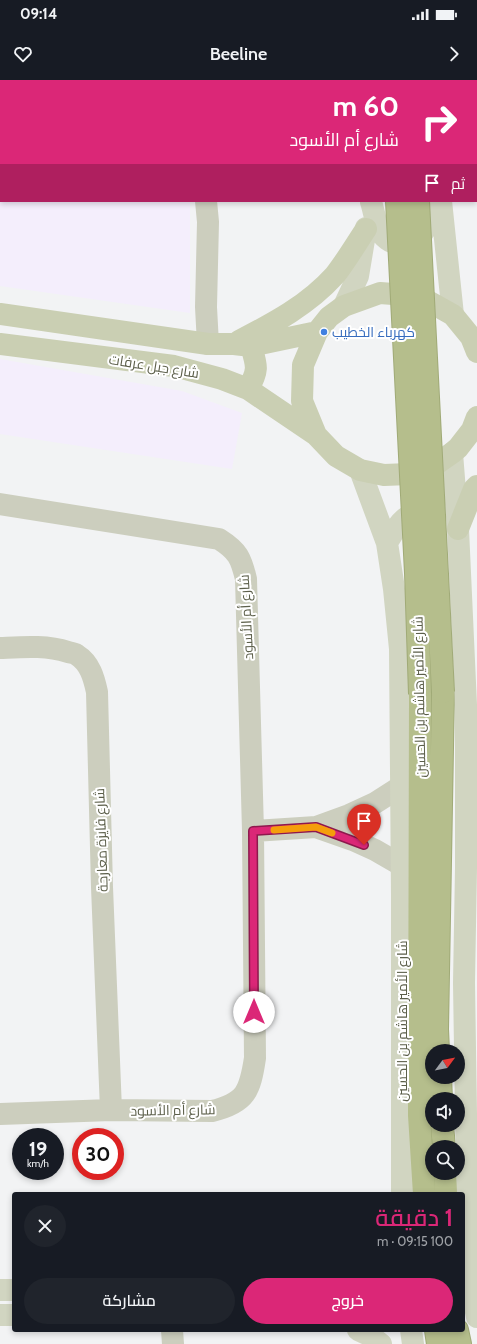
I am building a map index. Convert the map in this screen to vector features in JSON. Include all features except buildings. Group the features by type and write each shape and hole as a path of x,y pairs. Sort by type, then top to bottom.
{"highway":[{"name":"شارع الأمير هاشم بن الحسين","path":"397,202 416,572 420,694 419,1115 424,1192"},
{"name":"شارع الأمير هاشم بن الحسين","path":"418,202 443,692 438,1044"},
{"path":"445,1180 446,1192"},
{"path":"436,1332 438,1344"},
{"path":"457,1332 460,1344"}],"main road":[{"path":"372,202 379,230 395,244 406,244 415,240 422,233 439,202"},
{"path":"344,306 358,276 372,202"},
{"path":"440,202 453,315"},
{"path":"248,389 255,377 256,369 243,345 312,296 336,273 366,229"},
{"path":"462,449 432,467 409,474 384,475 360,470 336,456 316,435 302,401 303,365 317,332 329,317 344,306 380,293 419,296 453,315 471,337 477,352"},
{"name":"شارع جبل عرفات","path":"0,314 208,344 243,345 317,332"},
{"name":"شارع جبل عرفات","path":"0,344 174,366 222,379 248,389 316,435"},
{"path":"476,1304 468,1239 464,983 466,868 472,717 459,565 458,529 462,449 477,417"},
{"name":"شارع الأمير هاشم بن الحسين","path":"360,470 386,543 394,589 400,649 402,1192"},
{"path":"458,529 474,489 477,486"},
{"path":"386,543 396,527 407,516 416,513 423,513 432,516 444,530 459,565"},
{"path":"0,1290 12,1290"},
{"path":"0,1314 12,1315"},
{"path":"362,1332 371,1336 381,1344"},
{"path":"411,1332 413,1344"}],"street":[{"path":"206,202 208,222 206,307 208,344"},
{"name":"شارع أم الأسود","path":"0,504 206,536 219,539 231,547 239,556 246,579 253,831 255,1058 252,1079 248,1088 238,1102 226,1108 212,1111 111,1110 0,1114"},
{"name":"شارع فايزة معارجة","path":"0,648 42,646 77,654 87,664 94,676 98,692 102,887 111,1110"},
{"path":"253,831 316,827 349,815 375,803 400,787"},
{"path":"316,827 353,840 375,850 401,865"},
{"path":"172,1332 173,1344"}],"shaded area":[{"path":"0,202 190,202 190,313 0,286"},
{"path":"0,359 182,391 242,413 232,469 0,434"}],"slow traffic":[{"path":"274,830 316,827 332,833"}],"place":[{"name":"كهرباء الخطيب","path":"324,332"}],"route":[{"path":"254,1012 253,831 316,827 364,845"}]}
